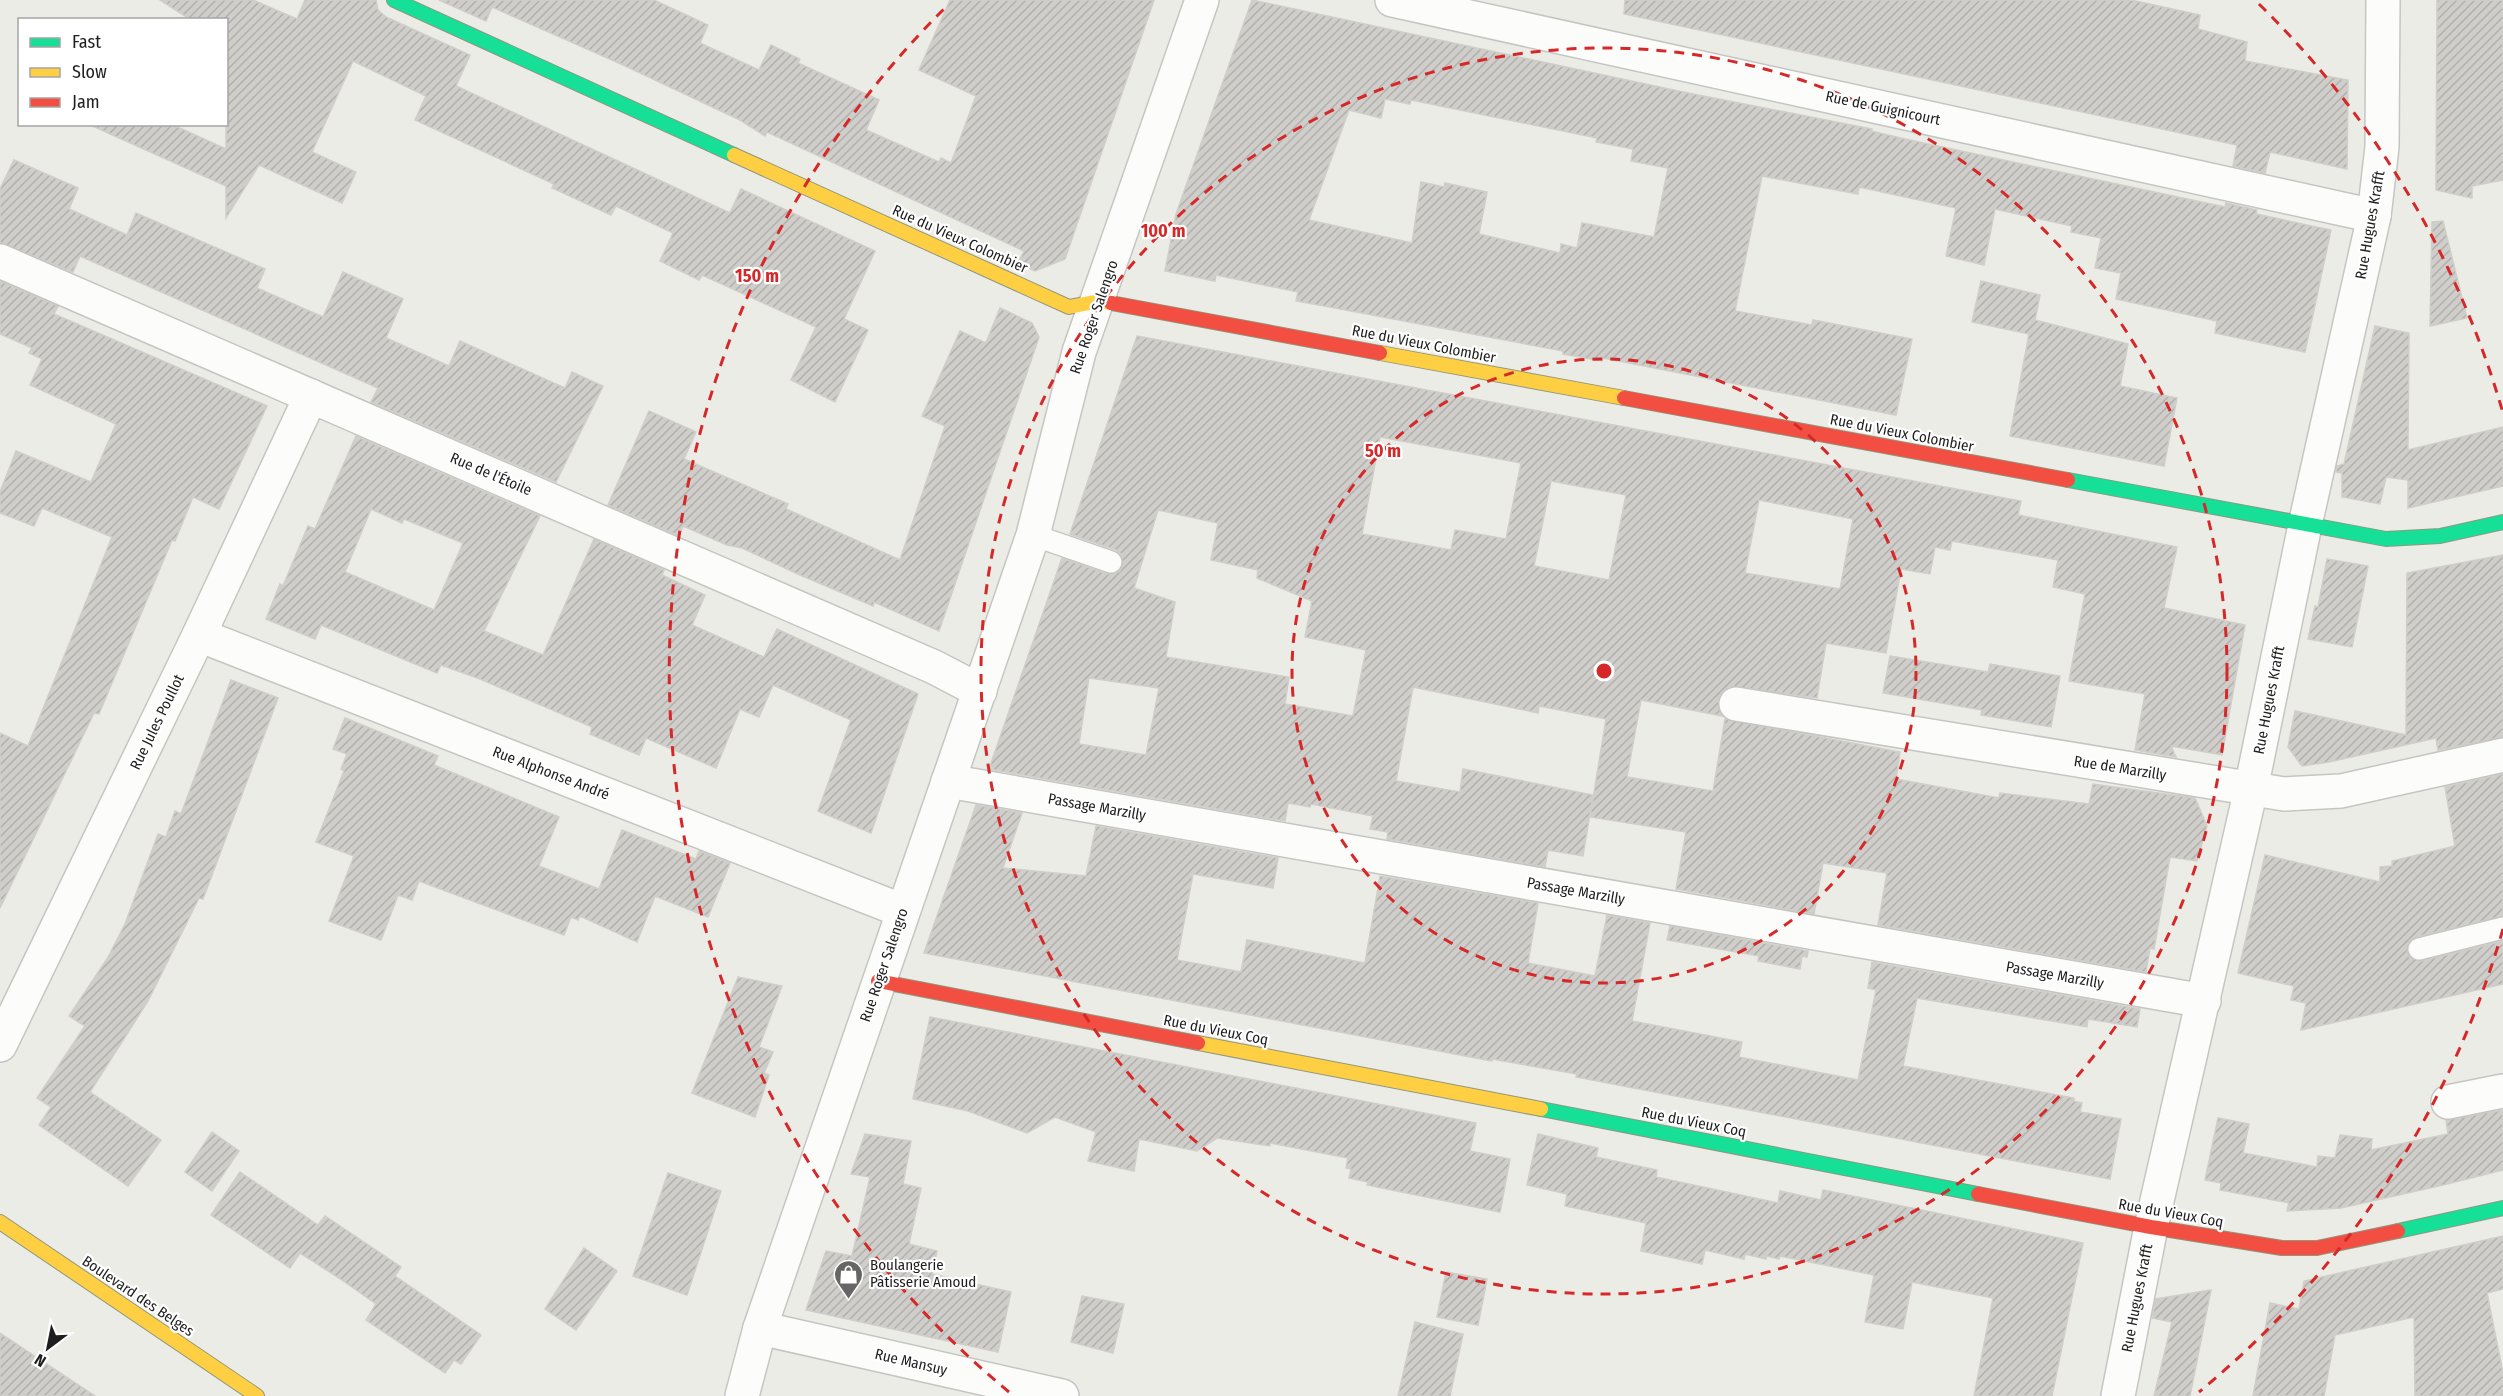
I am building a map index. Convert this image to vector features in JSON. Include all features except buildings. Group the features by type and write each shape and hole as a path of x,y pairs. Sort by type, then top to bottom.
{"street":[{"name":"Rue du Vieux Colombier","path":"394,0 1069,307 1099,301 2386,539 2408,540 2440,536 2503,522"},
{"name":"Rue Roger Salengro","path":"742,1396 760,1328 1033,535 1079,352 1099,301 1202,0"},
{"name":"Rue de Guignicourt","path":"1392,0 2374,216"},
{"name":"Rue Hugues Krafft","path":"2118,1396 2151,1227 2251,789 2305,525 2374,216 2382,147 2384,0"},
{"name":"Rue de l'Étoile","path":"0,261 934,667 980,691"},
{"name":"Rue Jules Poullot","path":"0,1045 199,635 311,396"},
{"name":"Rue Alphonse André","path":"199,635 903,911"},
{"name":"Rue de Marzilly","path":"1736,704 2284,794 2341,791 2503,755"},
{"name":"Passage Marzilly","path":"948,781 2204,1001"},
{"name":"Rue du Vieux Coq","path":"878,981 2151,1227 2282,1248 2318,1248 2503,1208"},
{"path":"2448,1102 2503,1091"},
{"name":"Boulevard des Belges","path":"0,1222 257,1396"},
{"name":"Rue Mansuy","path":"760,1328 1062,1396"}],"lane":[{"path":"1033,535 1111,562"},
{"path":"2419,949 2503,928"}],"traffic: fast":[{"path":"394,0 734,155"},
{"path":"2068,480 2386,539 2440,536 2503,522"},
{"path":"1541,1109 1978,1194"},
{"path":"2398,1231 2503,1208"}],"traffic: slow":[{"path":"734,155 1069,307 1099,301 1111,303"},
{"path":"1380,353 1624,398"},
{"path":"1198,1043 1541,1109"},
{"path":"0,1222 257,1396"}],"traffic: jam":[{"path":"1111,303 1380,353"},
{"path":"1624,398 2068,480"},
{"path":"878,981 1198,1043"},
{"path":"1978,1194 2151,1227 2282,1248 2317,1248 2398,1231"}],"place":[{"name":"Boulangerie Pâtisserie Amoud","path":"849,1300"}]}
